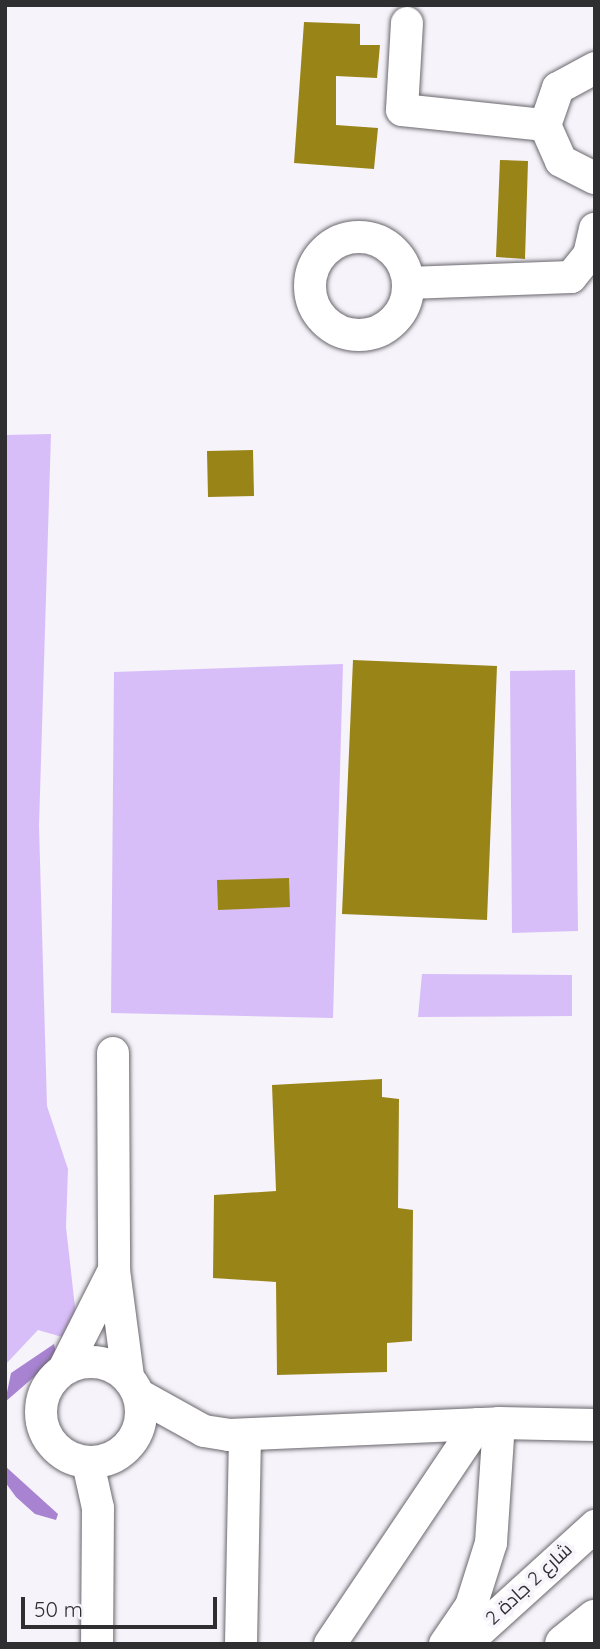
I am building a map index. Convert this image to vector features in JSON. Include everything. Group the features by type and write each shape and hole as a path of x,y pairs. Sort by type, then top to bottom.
{"main road":[{"path":"564,1644 595,1619"}],"street":[{"path":"407,23 402,110 545,125"},
{"path":"595,68 558,88 545,125 561,161 595,178"},
{"path":"408,283 571,277 589,255 595,229"},
{"path":"113,1053 114,1270 140,1426 130,1445 110,1460 88,1463 56,1449 41,1422 46,1388 64,1369 114,1270"},
{"path":"64,1369 98,1361 204,1431 246,1436 488,1424 595,1426"},
{"path":"330,1644 488,1424"},
{"path":"445,1644 471,1606 491,1543 488,1424"},
{"path":"242,1644 246,1436"},
{"path":"88,1463 98,1508 97,1644"},
{"name":"شارع 2 جادة 2","path":"465,1644 595,1526"}],"shaded area":[{"path":"51,434 39,826 47,1106 68,1169 66,1227 76,1316 70,1332 62,1337 38,1330 5,1365 5,435"},
{"path":"343,664 333,1018 111,1013 114,672"},
{"path":"575,670 578,931 512,933 510,671"},
{"path":"422,974 572,975 572,1016 418,1017"},
{"path":"54,1344 57,1357 5,1402 11,1373"},
{"path":"5,1466 58,1514 56,1520 35,1514 16,1497 5,1482"}],"building":[{"path":"304,22 360,24 360,45 380,45 377,78 336,76 336,125 378,128 374,169 294,163"},
{"path":"500,160 528,161 525,259 496,257"},
{"path":"253,450 254,496 208,497 207,451"},
{"path":"353,660 497,666 487,920 342,914"},
{"path":"289,878 290,907 218,910 217,880"},
{"path":"382,1079 382,1097 399,1099 398,1208 413,1210 412,1341 387,1343 387,1372 277,1375 276,1282 213,1278 214,1195 276,1191 272,1085"}]}
